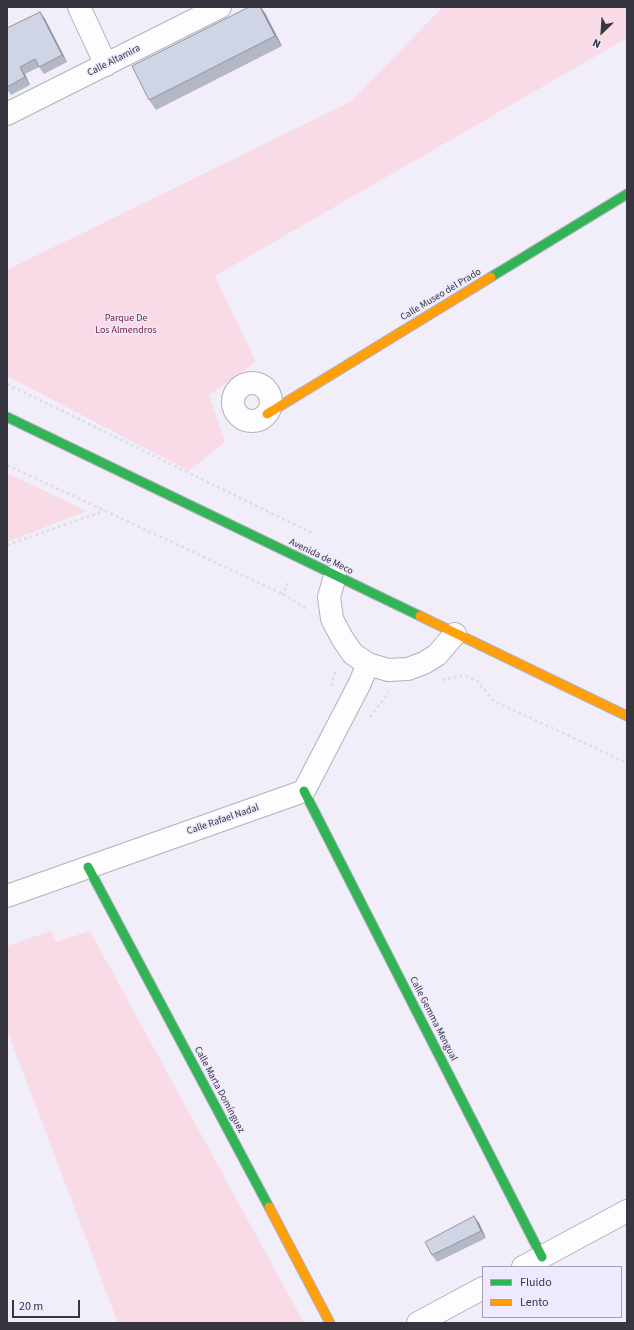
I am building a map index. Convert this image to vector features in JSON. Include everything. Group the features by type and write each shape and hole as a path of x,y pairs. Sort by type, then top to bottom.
{"street":[{"path":"79,7 106,65"},
{"name":"Calle Altamira","path":"7,114 220,7"},
{"name":"Calle Museo del Prado","path":"267,414 627,194"},
{"name":"Avenida de Meco","path":"7,417 627,716"},
{"path":"335,576 329,597 332,619 342,638 353,654 368,664 388,670 408,669 424,663 437,655 455,634"},
{"path":"304,791 360,685 368,664"},
{"name":"Calle Rafael Nadal","path":"7,896 88,866 304,791"},
{"name":"Calle Gemma Mengual","path":"304,791 542,1257"},
{"name":"Calle Marta Domínguez","path":"88,866 330,1323"},
{"path":"525,1266 627,1211"},
{"path":"418,1323 482,1289"}],"path":[{"path":"7,384 312,533"},
{"path":"7,465 283,594"},
{"path":"7,545 105,511"},
{"path":"477,681 494,701 627,763"}],"green space":[{"name":"Parque De Los Almendros","path":"443,7 627,7 627,38 215,276 256,362 209,395 225,442 189,471 7,376 7,270 350,102"},
{"path":"7,473 87,511 7,542"},
{"path":"51,931 56,942 90,931 304,1323 118,1323 7,1030 7,946"}],"building":[{"path":"249,7 260,7 275,36 149,100 132,66"},
{"path":"40,12 62,55 39,67 35,59 20,67 25,77 7,87 7,28"},
{"path":"474,1216 481,1231 432,1255 425,1242"}],"traffic: fast":[{"path":"491,277 627,194"},
{"path":"7,417 420,616"},
{"path":"304,791 542,1257"},
{"path":"88,867 269,1207"}],"traffic: slow":[{"path":"267,414 491,277"},
{"path":"420,616 627,716"},
{"path":"269,1207 330,1323"}]}
